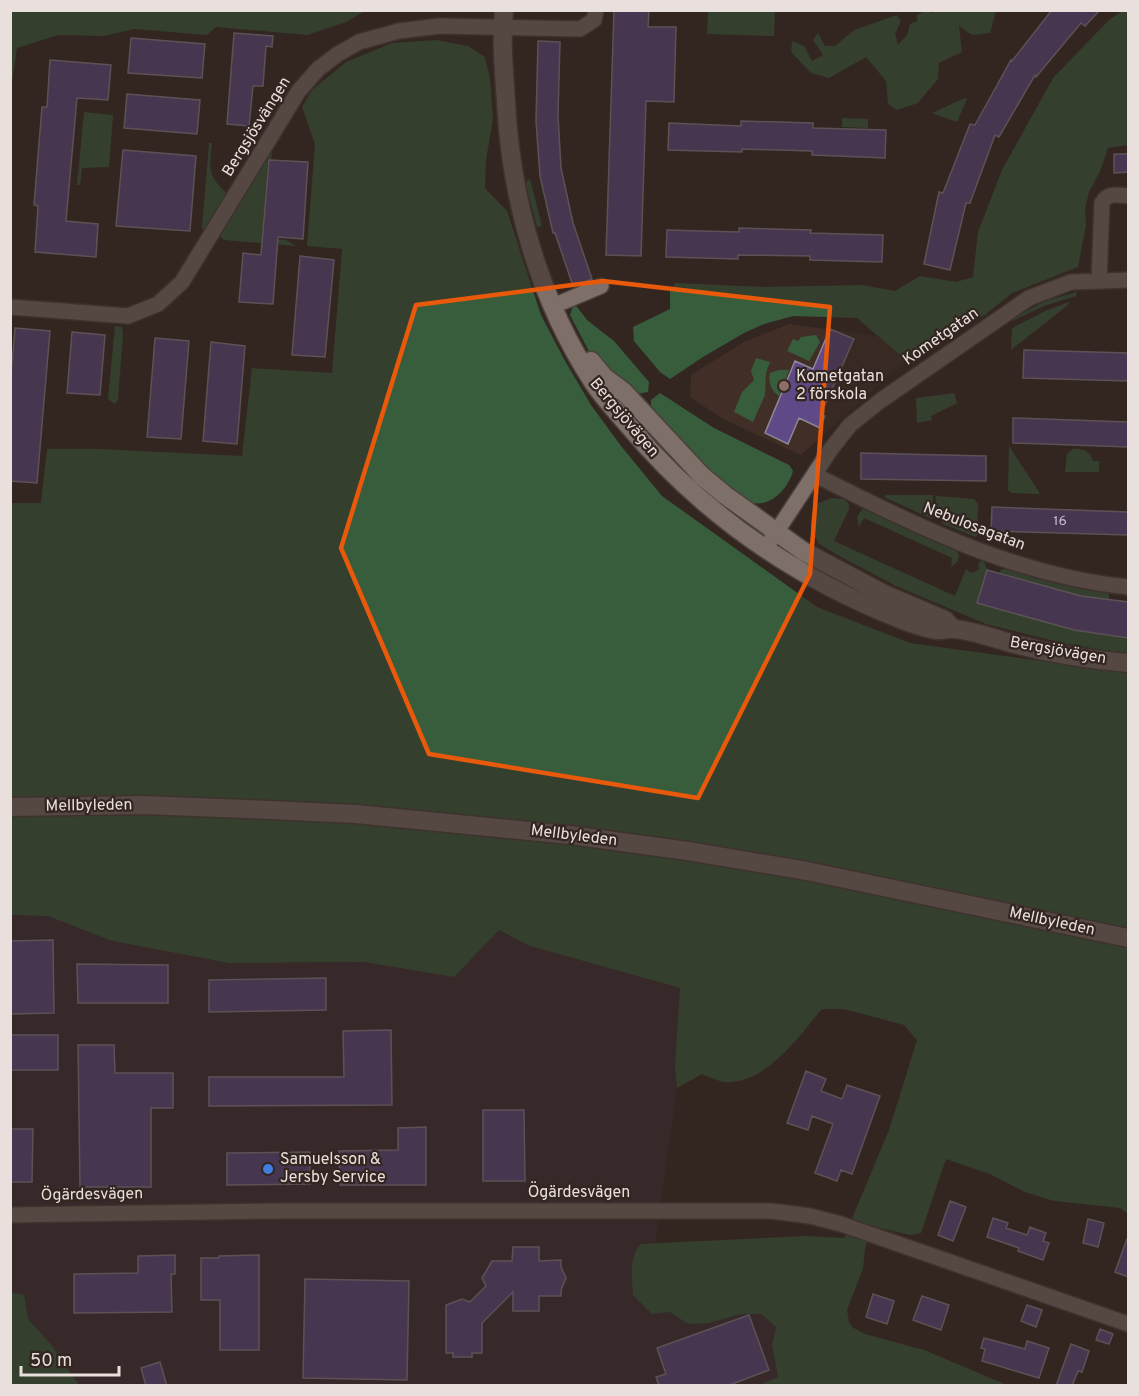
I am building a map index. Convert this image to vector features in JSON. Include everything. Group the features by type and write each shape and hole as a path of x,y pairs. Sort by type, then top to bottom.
{"street":[{"name":"Bergsjösvängen","path":"10,307 128,316 158,304 182,282 292,101 318,69 359,42 399,31 509,19 580,29 594,20 596,10"},
{"name":"Bergsjövägen","path":"509,19 508,140 525,227 571,344 592,381 677,480 708,507 765,549 843,595 897,618 939,631 952,628 1021,646 1128,663"},
{"path":"1099,281 1102,203 1106,197 1113,194 1128,196"},
{"name":"Kometgatan","path":"765,549 831,449 850,425 880,401 1029,298 1071,282 1128,280"},
{"path":"556,304 601,286"},
{"name":"Bergsjövägen","path":"556,304 594,368 624,392 702,476 725,495 803,551 884,594 945,620 952,628"},
{"name":"Nebulosagatan","path":"815,475 960,544 1042,572 1097,584 1128,587"},
{"name":"Mellbyleden","path":"10,807 143,805 356,814 570,835 688,851 807,871 1128,938"},
{"name":"Ögärdesvägen","path":"10,1215 279,1211 771,1211 810,1216 841,1224 1128,1324"}],"highlighted area":[{"path":"603,281 830,307 810,574 698,798 429,754 341,548 416,305"}],"shaded area":[{"name":"Kometgatan 2 förskola","path":"789,324 878,336 906,360 801,455 723,419 690,397 691,375 744,342"},
{"path":"11,915 48,916 112,941 229,963 364,962 454,977 498,930 530,946 680,988 675,1065 677,1088 655,1242 640,1244 652,1314 670,1312 688,1324 710,1323 740,1314 761,1314 776,1327 772,1345 778,1377 759,1386 79,1385 50,1343 28,1319 24,1295 11,1292"}],"green space":[{"path":"11,10 365,11 346,22 308,35 216,27 207,35 134,29 104,36 58,35 17,48 11,90"},
{"path":"708,11 775,11 774,36 707,34"},
{"path":"935,11 996,11 990,33 972,35 959,26 962,52 939,63 938,79 918,103 897,110 888,104 886,81 866,57 829,78 811,73 791,52 792,41 804,46 812,61 823,55 813,40 818,33 825,46 835,46 854,30 897,15 901,21 895,34 898,45 907,35 910,24 918,21 916,15"},
{"path":"1122,11 1128,11 1128,145 1108,148 1089,192 1085,209 1086,225 1078,267 1012,293 986,314 906,360 857,318 793,316 764,324 744,333 670,379 660,372 634,341 633,327 670,309 670,291 675,283 763,287 862,285 895,291 920,276 956,282 973,277 978,232 1002,170 1053,78 1109,20"},
{"path":"436,40 468,46 485,57 490,78 493,119 486,160 485,188 507,211 541,315 565,361 591,405 662,496 817,607 910,643 1128,673 1128,1214 1120,1208 1054,1201 1025,1192 990,1174 946,1159 921,1233 910,1235 872,1226 865,1248 863,1268 847,1310 852,1327 865,1334 924,1350 1007,1385 759,1385 778,1377 772,1345 776,1327 761,1314 740,1314 710,1323 688,1324 670,1312 652,1314 633,1295 633,1262 640,1244 806,1236 844,1238 889,1130 917,1040 904,1025 844,1009 822,1009 780,1057 754,1076 739,1081 724,1082 702,1074 677,1088 675,1065 680,988 530,946 499,930 454,977 364,962 229,963 112,941 48,916 11,915 11,503 41,503 47,449 99,449 242,456 252,368 332,373 342,249 307,246 315,144 302,107 312,90 346,62 392,43"},
{"path":"967,99 957,122 932,113"},
{"path":"84,112 113,115 109,167 82,168 80,185 77,185"},
{"path":"842,118 868,119 868,128 842,127"},
{"path":"276,137 281,140 274,142 271,159 268,159 262,238 286,240 296,246 224,240 219,235 220,232"},
{"path":"209,143 212,143 210,165 212,175 226,193 205,230 202,228"},
{"path":"530,179 542,226 537,227 526,185"},
{"path":"1077,292 1076,296 1044,306 1010,322 1009,320 1046,301"},
{"path":"1069,302 1068,305 1011,350 1014,327"},
{"path":"574,303 587,320 614,341 649,382 648,392 636,394 594,361 570,315"},
{"path":"115,326 122,327 123,335 118,400 115,404 108,399"},
{"path":"816,335 820,342 809,361 787,351 793,339 798,341 801,337"},
{"path":"756,358 770,362 766,373 765,395 753,422 734,412 742,392 754,380 751,371"},
{"path":"789,370 779,396 772,389 769,380 770,373"},
{"path":"660,393 714,428 789,465 793,471 782,491 764,503 749,502 740,497 697,459 651,412 651,400"},
{"path":"954,393 957,403 931,416 932,420 917,423 916,398"},
{"path":"1009,446 1039,494 1012,493 1008,490"},
{"path":"1073,449 1086,451 1093,461 1099,461 1099,472 1065,472 1067,454"},
{"path":"886,495 933,495 932,519 884,497"},
{"path":"936,496 974,499 978,504 977,536 941,523 942,519 935,513"},
{"path":"831,498 844,499 849,504 849,509 834,541 955,596 966,569 971,573 980,569 978,565 980,561 984,561 987,570 977,603 1074,630 1128,638 1128,654 1062,643 986,624 896,586 819,544 811,530 812,513 817,504"},
{"path":"863,508 956,549 959,556 958,561 951,567 952,558 864,518 859,527 857,517"},
{"path":"1006,568 1106,591 1109,594 1109,600 1081,596 999,573"},
{"path":"11,1292 24,1295 28,1319 50,1343 79,1385 11,1385"}],"building":[{"path":"614,10 649,10 648,27 676,27 674,102 646,101 641,256 606,255"},
{"path":"1052,10 1100,10 1085,26 1081,23 1036,77 1035,75 999,137 995,135 970,203 966,203 950,270 924,264 939,192 943,193 970,124 975,125 1011,60"},
{"path":"234,33 273,36 272,47 266,46 263,86 253,86 249,126 227,124"},
{"path":"131,38 205,44 202,78 128,73"},
{"path":"538,41 560,42 558,115 561,168 573,223 592,279 573,286 555,233 553,233 540,176 536,121"},
{"path":"50,60 111,65 108,100 77,98 66,221 98,224 96,257 35,252 38,206 34,205 42,107 47,107"},
{"path":"127,94 200,100 197,134 124,128"},
{"path":"741,121 813,123 813,128 886,130 885,158 812,155 812,151 668,150 669,123 741,126"},
{"path":"123,150 196,156 190,231 116,226"},
{"path":"1114,154 1128,154 1128,172 1114,173"},
{"path":"269,160 308,162 303,239 278,237 273,304 239,302 243,253 261,255"},
{"path":"739,228 883,235 882,262 810,260 810,256 738,255 738,259 666,257 667,230 739,232"},
{"path":"300,256 334,260 325,357 292,355"},
{"path":"15,328 50,331 37,483 10,481 10,389"},
{"path":"830,329 854,339 821,414 825,416 820,428 799,418 788,444 765,433 795,361 813,369"},
{"path":"72,332 105,335 100,395 67,393"},
{"path":"155,338 189,341 181,439 147,437"},
{"path":"211,342 245,346 237,444 203,441"},
{"path":"1024,350 1128,353 1128,381 1023,378"},
{"path":"1013,418 1128,422 1128,447 1013,443"},
{"path":"861,453 986,456 986,481 861,479"},
{"path":"992,507 1128,512 1128,535 991,531"},
{"path":"987,570 1081,596 1128,602 1128,638 1074,630 977,603"},
{"path":"53,940 54,1013 10,1014 10,941"},
{"path":"77,964 168,965 168,1003 78,1003"},
{"path":"326,978 326,1010 209,1012 209,980"},
{"path":"391,1030 392,1105 209,1106 209,1077 344,1077 343,1031"},
{"path":"10,1035 58,1035 58,1070 10,1070"},
{"path":"78,1045 114,1045 115,1073 173,1073 173,1108 151,1108 151,1187 80,1187"},
{"path":"806,1071 826,1079 821,1091 842,1099 847,1085 880,1096 852,1174 841,1170 837,1181 815,1173 833,1124 812,1116 808,1130 787,1123"},
{"path":"483,1110 524,1110 525,1181 483,1181"},
{"path":"426,1127 426,1185 340,1185 339,1151 398,1150 398,1128"},
{"path":"10,1129 33,1129 32,1182 10,1182"},
{"name":"Samuelsson & Jersby Service","path":"310,1152 310,1184 227,1185 227,1153"},
{"path":"950,1201 966,1207 953,1241 938,1235"},
{"path":"993,1218 1008,1223 1006,1228 1027,1235 1030,1227 1046,1233 1043,1241 1049,1243 1043,1260 1018,1251 1019,1248 987,1237"},
{"path":"1088,1219 1104,1223 1098,1247 1083,1243"},
{"path":"1128,1239 1128,1277 1115,1272"},
{"path":"513,1247 539,1247 539,1261 561,1260 561,1267 566,1278 561,1296 539,1296 539,1311 513,1311 513,1292 482,1323 482,1353 472,1353 472,1357 453,1357 453,1353 446,1353 446,1305 462,1299 470,1302 486,1286 482,1278 492,1261 512,1261"},
{"path":"175,1255 175,1274 171,1274 172,1312 74,1313 74,1274 138,1273 138,1256"},
{"path":"259,1255 259,1350 220,1350 220,1300 201,1300 201,1258"},
{"path":"305,1279 409,1281 407,1380 303,1378"},
{"path":"873,1294 894,1301 887,1324 866,1317"},
{"path":"922,1296 949,1305 941,1330 913,1320"},
{"path":"1027,1305 1042,1310 1036,1327 1021,1321"},
{"path":"749,1315 769,1370 727,1386 659,1386 656,1377 666,1374 657,1348"},
{"path":"1100,1329 1113,1334 1109,1344 1096,1340"},
{"path":"984,1338 1025,1349 1027,1341 1049,1348 1039,1378 982,1361 985,1349 981,1348"},
{"path":"1071,1344 1089,1351 1082,1372 1078,1371 1072,1386 1056,1386"},
{"path":"160,1362 167,1386 146,1386 141,1368"}],"place":[{"name":"Kometgatan 2 förskola","path":"784,386"},
{"name":"Samuelsson & Jersby Service","path":"268,1169"}]}
